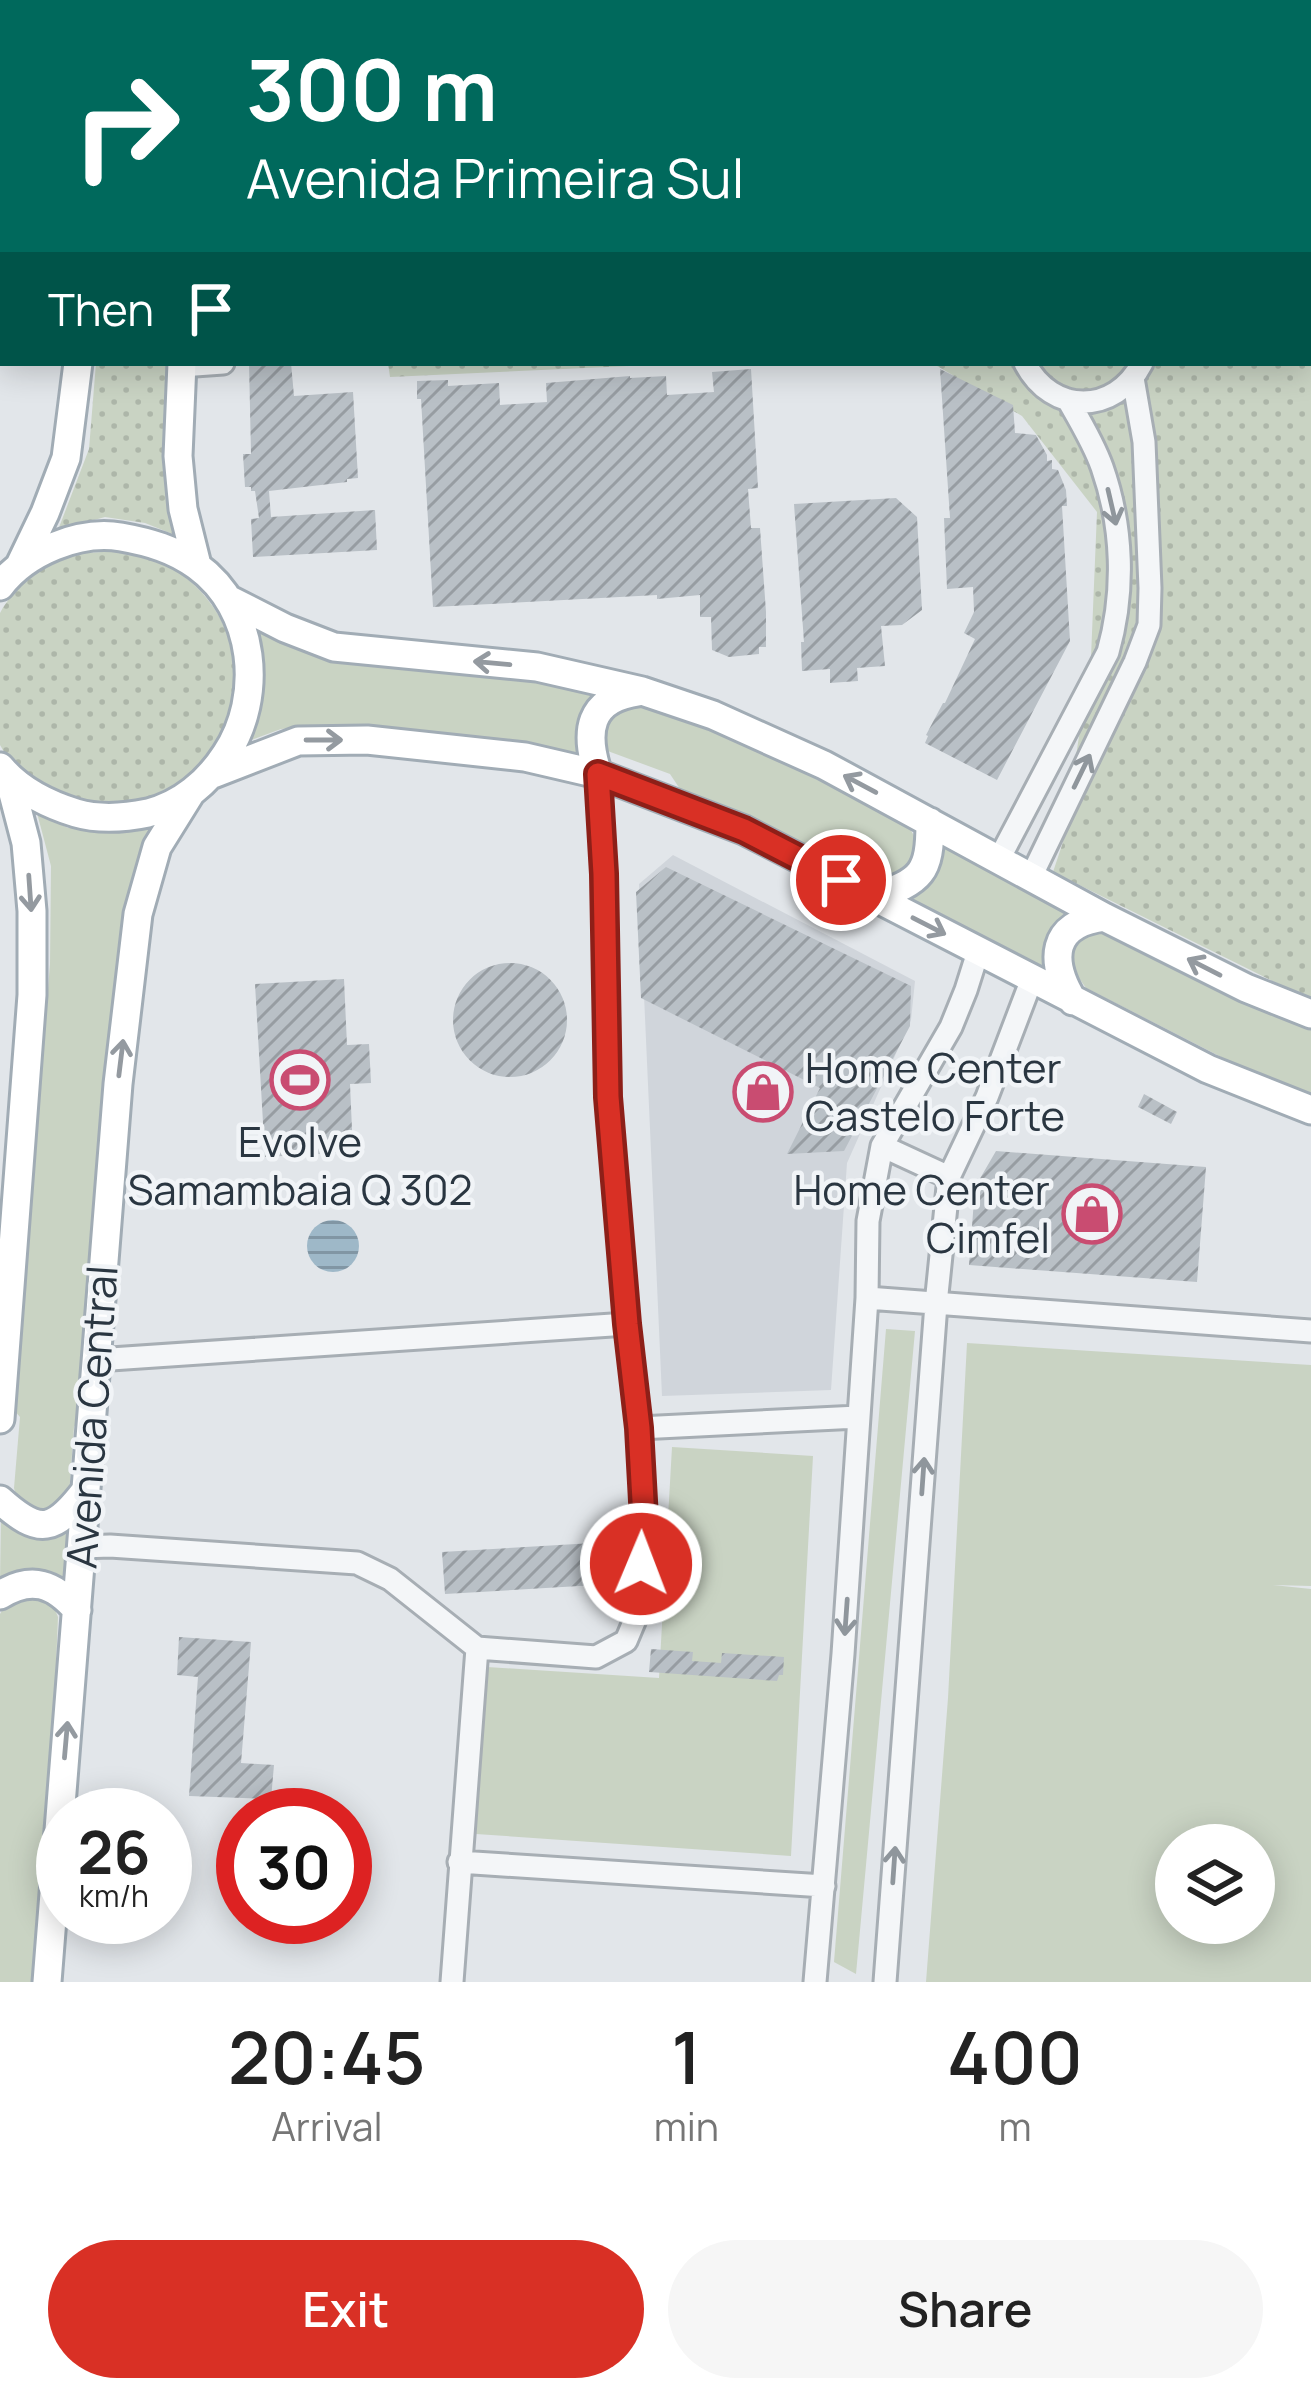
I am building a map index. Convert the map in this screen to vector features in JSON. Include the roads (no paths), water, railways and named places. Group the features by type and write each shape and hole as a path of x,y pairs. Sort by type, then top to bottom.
{"main road":[{"path":"7,577 45,513 66,458 78,366"},
{"path":"182,366 178,456 183,509 196,566"},
{"path":"7,577 61,543 107,535 154,543 196,566 228,599 334,647 537,667 642,691 824,765 1104,917 1246,988 1311,1014"},
{"path":"5,772 46,804 90,818 125,818 159,810 190,794 213,774 239,735 251,689 247,643 228,599"},
{"path":"598,774 589,737 592,723 620,694 642,691"},
{"path":"213,774 298,741 321,740 455,748 525,757 598,774 744,830 1208,1069 1311,1110"},
{"path":"0,1419 32,974 26,843 5,772"},
{"name":"Avenida Central","path":"46,1982 118,1084 138,914 157,847 190,794"},
{"path":"874,897 910,883 924,871 930,822"},
{"path":"1074,1002 1059,973 1061,941 1078,923 1104,917"},
{"path":"0,1500 21,1520 42,1526 71,1510 86,1490"},
{"path":"0,1595 29,1584 51,1586 77,1610"}],"street":[{"path":"1027,366 1042,387 1068,400 1092,402 1117,393 1138,370"},
{"path":"1031,877 1149,625 1138,370"},
{"path":"999,859 1108,652 1118,617 1116,525 1102,466 1068,400"},
{"path":"82,1547 357,1563 390,1580 477,1648 596,1658 626,1641 639,1610 644,1519 608,1097 598,774"},
{"path":"815,1982 844,1654 868,1221 882,1146 951,1027 978,952"},
{"path":"885,1982 949,1177 988,1096 1032,979"},
{"path":"882,1146 949,1177"},
{"path":"866,1298 1311,1331"},
{"path":"95,1360 627,1324"},
{"path":"639,1428 858,1417"},
{"path":"452,1982 477,1648"},
{"path":"459,1862 824,1886"}],"water":[{"path":"333,1220 351,1228 359,1246 351,1264 333,1272 315,1264 307,1246 315,1228"}],"place":[{"name":"Evolve Samambaia Q 302","path":"300,1080"},
{"name":"Home Center Castelo Forte","path":"763,1092"},
{"name":"Home Center Cimfel","path":"1092,1214"}]}
